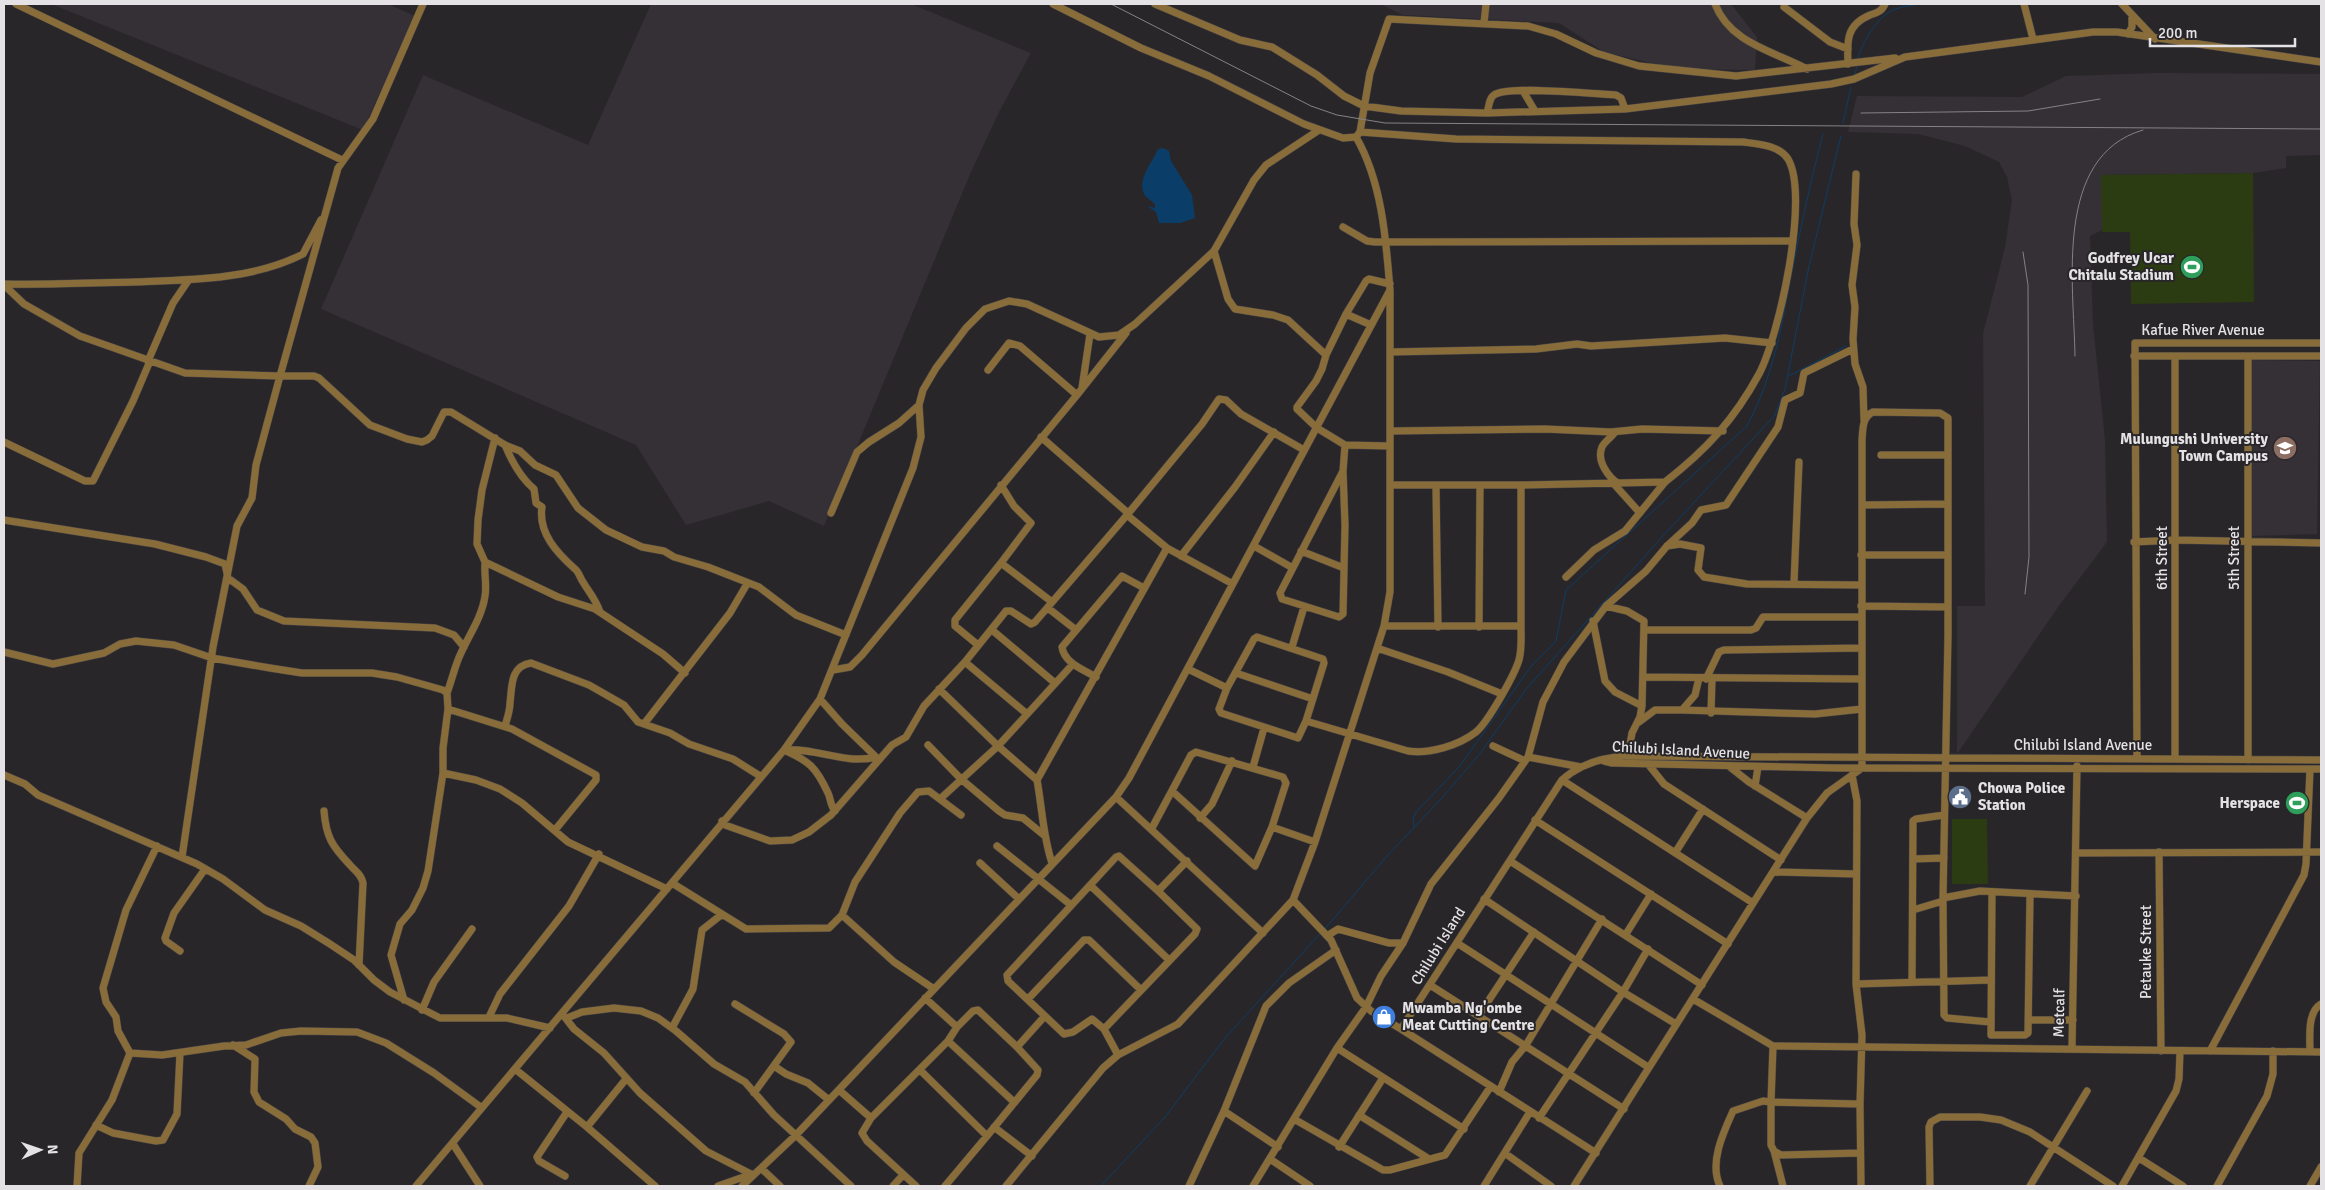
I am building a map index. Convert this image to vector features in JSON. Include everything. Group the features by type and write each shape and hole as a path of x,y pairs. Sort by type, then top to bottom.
{"street":[{"path":"16,4 342,160"},
{"path":"182,857 212,658 237,526 252,498 256,464 335,175 342,160 373,119 423,4"},
{"path":"1053,4 1141,48 1209,76 1319,130 1343,138 1358,135 1456,139 1599,139 1761,144 1782,153 1792,170 1796,187 1797,205 1772,343 1759,375 1723,431 1665,482 1617,538 1594,550 1566,577"},
{"path":"1155,4 1240,40 1272,47 1317,75 1344,96 1364,106 1401,111 1487,113 1625,109 1831,84 1854,79 1905,57"},
{"path":"1484,23 1486,4"},
{"path":"1715,4 1724,22 1743,39 1808,69"},
{"path":"1848,64 1850,33 1857,22 1879,12 1885,4"},
{"path":"2024,4 2033,39"},
{"path":"2122,4 2155,39"},
{"path":"1784,7 1818,35 1848,49"},
{"path":"2128,34 2132,27 2132,16"},
{"path":"1006,1186 1103,1068 1118,1055 1178,1024 1293,900 1316,842 1384,626 1390,592 1390,287 1387,242 1368,161 1358,135 1370,73 1389,19 1484,23 1538,28 1596,53 1639,66 1736,76 1808,69 2093,32 2128,34 2321,62"},
{"path":"1487,113 1491,98 1495,94 1523,91 1616,94 1621,98 1625,109"},
{"path":"1523,91 1535,111"},
{"path":"832,670 850,666 862,655 1080,392 1127,331 1214,251 1254,180 1266,165 1319,130"},
{"path":"1574,1186 1807,818 1827,793 1862,768 1861,555 1864,420 1863,388 1855,364 1854,349 1855,307 1852,285 1857,244 1854,224 1856,174"},
{"path":"4,285 188,281 248,272 298,256 306,251 324,215"},
{"path":"1343,228 1367,241 1387,242 1792,240"},
{"path":"1214,251 1228,299 1235,309 1273,315 1291,322 1326,355"},
{"path":"1390,287 1369,279 1346,314 1316,381 1297,406 1297,409 1317,428 1346,445 1390,446"},
{"path":"4,442 85,481 93,481 130,409 147,363 173,303 188,281"},
{"path":"4,285 24,304 80,336 194,375 314,376 319,378 370,425 407,438 422,442 427,440 432,436 446,411 451,412 505,445 520,451 535,465 556,475 578,508 606,530 642,547 660,550 674,557 708,567 767,592 796,615 846,635"},
{"path":"718,1186 762,1169 1116,797 1129,778 1188,669 1231,584 1254,546 1390,287"},
{"path":"416,1186 550,1028 565,1016 669,886 760,776 784,750 820,699 914,468 920,437 919,405 923,390 936,368 973,320 985,309 1009,301 1027,304 1099,337 1112,336 1127,331"},
{"path":"1346,314 1371,325"},
{"path":"1080,392 1090,334"},
{"path":"1390,352 1536,348 1577,344 1591,346 1725,338 1772,343"},
{"name":"Kafue River Avenue","path":"2321,344 2136,342 2134,356 2321,356"},
{"path":"988,370 1009,343 1014,343 1080,392"},
{"path":"1253,1186 1337,1048 1366,1007 1381,976 1403,943 1431,884 1499,798 1526,759 1543,702 1554,677 1593,621 1606,606 1646,571 1667,546 1692,523 1703,508 1726,504 1778,427 1785,400 1800,393 1804,373 1854,349"},
{"path":"2134,356 2137,760"},
{"name":"5th Street","path":"2248,356 2248,760"},
{"name":"6th Street","path":"2175,357 2175,759"},
{"path":"722,822 725,825 770,840 785,841 800,837 809,832 835,811 878,758 906,737 924,706 965,662 1008,610 1031,624 1050,605 1202,424 1219,399 1226,400 1242,414 1304,450"},
{"path":"831,513 857,452 899,423 919,405"},
{"path":"1864,420 1868,414 1881,411 1944,414 1948,422 1948,607 1943,899 1945,1017 1990,1022"},
{"path":"1390,431 1545,429 1615,432 1642,428 1723,431"},
{"path":"1181,556 1235,487 1264,443 1274,432"},
{"path":"1615,432 1603,446 1602,456 1607,473 1640,513"},
{"path":"1041,437 1167,548 1231,584"},
{"path":"404,1000 391,955 400,924 412,910 423,888 428,871 443,774 443,748 448,709 447,693 485,597 485,562 477,544 478,520 482,490 495,438"},
{"path":"505,445 524,481 534,489 536,503 542,507 541,516 552,547 566,563 576,570 583,583 593,595 600,613"},
{"path":"1343,471 1292,567 1280,596 1304,607 1341,616 1344,568 1343,471 1346,445"},
{"path":"1881,455 1947,455"},
{"path":"1794,583 1799,462"},
{"path":"1391,485 1480,486 1665,482"},
{"path":"978,645 955,626 955,620 1031,523 1014,506 1002,485"},
{"path":"1306,720 1408,751 1421,753 1435,750 1476,732 1502,694 1519,660 1521,626 1521,485"},
{"path":"1436,486 1438,627"},
{"path":"1480,486 1480,627"},
{"path":"1862,505 1947,504"},
{"path":"4,520 155,544 206,556 225,564 228,578 243,589 257,610 284,621 435,628 454,635 464,647"},
{"path":"2134,542 2176,540 2321,543"},
{"path":"1667,546 1680,544 1700,548 1698,570 1704,577 1747,584 1861,585"},
{"path":"1254,546 1292,567"},
{"path":"1037,780 1096,678 1167,548"},
{"path":"1301,551 1344,568"},
{"path":"1861,555 1947,555"},
{"path":"485,562 558,597 600,613 623,625 663,654 685,673"},
{"path":"1001,563 1076,630"},
{"path":"1096,678 1073,664 1064,654 1062,647 1122,576 1144,588"},
{"path":"644,724 730,613 746,584"},
{"path":"1606,606 1616,607 1637,616 1644,622 1642,706 1632,732 1628,756"},
{"path":"1861,606 1948,607"},
{"path":"1292,647 1304,607"},
{"path":"1645,630 1752,630 1756,628 1763,617 1862,618"},
{"path":"1593,621 1605,681 1615,692 1642,706"},
{"path":"1384,626 1521,626"},
{"path":"992,630 1055,683"},
{"path":"1257,637 1292,647 1323,659 1313,698 1298,738 1221,713 1219,705 1254,639 1257,637"},
{"path":"4,652 53,664 104,653 120,644 136,640 174,645 212,658 302,673 389,676 438,687 447,693"},
{"path":"1377,648 1448,672 1502,694"},
{"path":"1682,710 1706,679 1719,652 1724,650 1862,648"},
{"path":"965,662 1027,714"},
{"path":"505,726 510,706 510,688 515,673 520,666 531,663 589,685 624,705 633,718 644,724 670,733 689,744 733,759 760,776"},
{"path":"940,799 998,746 1073,664"},
{"path":"1188,669 1227,688"},
{"path":"1236,673 1313,698"},
{"path":"1643,677 1862,679"},
{"path":"1706,679 1710,712"},
{"path":"939,689 998,746 1037,780 1045,836 1052,863"},
{"path":"820,699 878,758"},
{"path":"448,709 505,726 596,775 596,780 555,830"},
{"path":"1636,724 1655,710 1815,714 1862,710"},
{"path":"1253,767 1264,728"},
{"path":"928,745 962,779 999,811 1005,815 1023,818 1045,836"},
{"path":"1493,746 1526,759 1581,767"},
{"path":"784,750 798,748 862,760 878,758"},
{"path":"784,750 806,760 812,767 829,795 831,806 835,811"},
{"path":"1152,828 1172,791 1191,756 1196,752 1253,767 1285,779 1286,783 1257,865 1252,866 1172,791"},
{"name":"Chilubi Island Avenue","path":"1603,760 1628,756 2321,760"},
{"name":"Chilubi Island Avenue","path":"1603,760 1729,767 2321,769"},
{"name":"Chilubi Island","path":"1402,1029 1562,780 1581,767 1603,760"},
{"name":"Metcalf","path":"2077,760 2072,1048 2160,1051 2321,1052"},
{"path":"1200,818 1212,804 1232,761"},
{"path":"1648,764 1664,784 1780,860"},
{"path":"1729,767 1755,786 1807,818"},
{"path":"1755,786 1758,767"},
{"path":"2210,1051 2298,887 2306,864 2310,769"},
{"path":"443,774 476,780 500,789 522,803 568,842 669,886 741,926 754,930 829,928 842,915 855,882 905,807 923,790 929,791 961,815"},
{"path":"4,775 25,784 38,795 182,857 224,879 265,910 301,926 330,944 359,965 374,980 422,1010 448,1020 489,1017 526,1021 550,1028"},
{"path":"1852,775 1857,802 1856,984 1862,1035 1860,1104 1861,1186"},
{"path":"1562,780 1753,902"},
{"path":"1116,797 1152,828 1263,933"},
{"path":"1675,853 1704,809"},
{"path":"324,811 325,825 331,844 362,878 363,915 359,965"},
{"path":"1912,982 1914,820 1944,815"},
{"path":"1535,820 1728,944"},
{"path":"1272,827 1316,842"},
{"path":"77,1186 79,1153 112,1100 130,1053 118,1030 116,1017 106,1002 103,988 126,910 157,846"},
{"path":"997,846 1071,905"},
{"name":"Petauke Street","path":"2159,852 2160,1051"},
{"path":"2076,853 2321,852"},
{"path":"489,1017 500,994 569,906 599,854"},
{"path":"1104,1029 1195,934 1197,929 1119,856 1116,856 1091,886 1071,905 1007,975 1008,981 1064,1034 1073,1032 1092,1019 1104,1029 1118,1055"},
{"path":"1913,859 1944,858"},
{"path":"1510,860 1702,985"},
{"path":"1158,891 1187,861"},
{"path":"980,863 1018,899"},
{"path":"180,951 166,941 165,938 174,913 205,869"},
{"path":"1774,872 1856,874"},
{"path":"1091,886 1169,960"},
{"path":"1913,910 1970,892 2076,896"},
{"path":"1992,892 1991,1035 2028,1034 2030,894"},
{"path":"1626,934 1651,894"},
{"path":"1484,899 1623,992 1676,1024"},
{"path":"1293,900 1326,934 1336,950 1357,998 1366,1007 1596,1153"},
{"path":"672,1028 694,989 702,930 721,915"},
{"path":"842,915 894,962 934,989"},
{"path":"1499,1092 1512,1062 1526,1045 1602,919"},
{"path":"422,1010 434,982 472,929"},
{"path":"1326,934 1338,929 1389,944 1403,943"},
{"path":"1479,1015 1534,932"},
{"path":"1028,999 1084,940 1089,940 1142,990"},
{"path":"1457,943 1506,973 1648,1067"},
{"path":"1539,1118 1623,992 1648,949"},
{"path":"1189,1186 1224,1111 1266,1006 1289,983 1336,950"},
{"path":"1856,984 1991,980"},
{"path":"1430,985 1569,1072 1624,1109"},
{"path":"925,998 957,1027"},
{"path":"1693,999 1773,1046 2072,1048"},
{"path":"735,1004 790,1040 790,1044 754,1093"},
{"path":"2310,1052 2311,1023 2316,1008 2321,1004"},
{"path":"565,1016 614,1008 650,1014 672,1028 714,1064 745,1082 768,1110 851,1186"},
{"path":"916,1186 864,1137 863,1130 871,1118 948,1041 957,1027 975,1009 1017,1047 1038,1070 1037,1075 945,1186"},
{"path":"565,1016 574,1029 604,1052 626,1079 706,1151 753,1174"},
{"path":"1017,1047 1044,1017"},
{"path":"2029,1020 2073,1020"},
{"path":"130,1053 162,1055 252,1044 281,1033 300,1031 357,1032 386,1043 434,1073 482,1108"},
{"path":"2012,1035 2013,1048"},
{"path":"948,1041 1014,1102"},
{"path":"232,1045 255,1059 254,1092 259,1102 286,1119 295,1129 311,1137 315,1142 318,1166 309,1186"},
{"path":"1773,1046 1770,1138 1783,1186"},
{"path":"1337,1048 1464,1128"},
{"path":"2122,1186 2176,1091 2180,1051"},
{"path":"2217,1186 2267,1096 2273,1074 2273,1051"},
{"path":"96,1125 113,1133 156,1141 163,1140 177,1114 180,1053"},
{"path":"774,1066 786,1074 808,1083 829,1100"},
{"path":"515,1069 587,1127 655,1186"},
{"path":"920,1070 987,1136"},
{"path":"1339,1147 1383,1078"},
{"path":"587,1127 626,1079"},
{"path":"1294,1119 1339,1147 1383,1170 1445,1155 1450,1151 1491,1086"},
{"path":"839,1090 871,1118"},
{"path":"2030,1186 2087,1091"},
{"path":"1720,1186 1715,1176 1718,1155 1723,1133 1733,1112 1763,1101 1860,1104"},
{"path":"1224,1111 1278,1146"},
{"path":"565,1176 539,1161 537,1157 567,1112"},
{"path":"1484,1186 1506,1154 1530,1112"},
{"path":"1360,1115 1429,1160"},
{"path":"1930,1186 1929,1127 1932,1122 1940,1117 1980,1117 2001,1120 2030,1132 2114,1186"},
{"path":"994,1127 1032,1156"},
{"path":"452,1144 480,1186"},
{"path":"1774,1151 1781,1155 1860,1153"},
{"path":"1506,1154 1542,1184 1551,1186"},
{"path":"2139,1158 2183,1186"},
{"path":"1270,1159 1310,1186"},
{"path":"2310,1186 2321,1167"},
{"path":"762,1169 780,1186"},
{"path":"742,1186 753,1174"},
{"path":"893,1186 903,1175"}],"shaded area":[{"path":"51,4 388,4 415,16 363,130"},
{"path":"651,4 911,4 1031,53 999,112 971,172 824,526 769,501 686,525 636,445 321,309 423,75 588,145"},
{"path":"1380,4 1731,4 1757,37 1755,70 1677,69 1604,52 1559,23 1403,15"},
{"path":"2156,73 2321,74 2321,155 2286,156 2286,168 2253,173 2102,175 2102,230 2090,236 2093,324 2105,440 2107,542 2061,603 1957,754 1957,606 1985,606 1983,334 2005,247 2012,200 2007,177 1999,162 1965,146 1918,134 1848,132 1857,96 2022,97 2066,76"},
{"name":"Mulungushi University Town Campus","path":"2251,360 2320,361 2317,534 2252,536"}],"green space":[{"name":"Godfrey Ucar Chitalu Stadium","path":"2253,173 2254,302 2131,304 2130,232 2102,232 2101,175"},
{"path":"1952,819 1987,819 1988,884 1952,884"}],"water":[{"path":"1163,148 1169,151 1171,161 1192,195 1195,218 1180,223 1159,223 1156,212 1147,206 1155,208 1155,205 1144,194 1142,188 1144,176 1158,149"}],"waterway":[{"path":"1858,58 1867,37 1877,22 1889,12 1919,4"},
{"path":"1855,74 1857,66"},
{"path":"1843,123 1851,87"},
{"path":"1414,827 1413,818 1417,811 1459,767 1532,665 1556,641 1566,590 1747,426 1764,388 1776,351 1806,203 1823,134"},
{"path":"1325,929 1386,857 1441,799 1478,756 1527,688 1662,537 1775,415 1785,389 1809,266 1841,136"},
{"path":"1789,376 1846,346"},
{"path":"1101,1186 1165,1117 1225,1038 1320,934"}],"railway":[{"path":"1111,4 1311,106 1337,115 1385,123 2321,129"},
{"path":"1861,113 2028,111 2100,99"},
{"path":"2075,356 2072,260 2075,226 2082,194 2094,166 2114,144 2143,130"},
{"path":"2023,252 2028,285 2029,557 2025,594"}],"place":[{"name":"Godfrey Ucar Chitalu Stadium","path":"2192,267"},
{"name":"Mulungushi University Town Campus","path":"2285,448"},
{"name":"Chowa Police Station","path":"1960,797"},
{"name":"Herspace","path":"2297,803"},
{"name":"Mwamba Ng'ombe Meat Cutting Centre","path":"1384,1017"}]}
